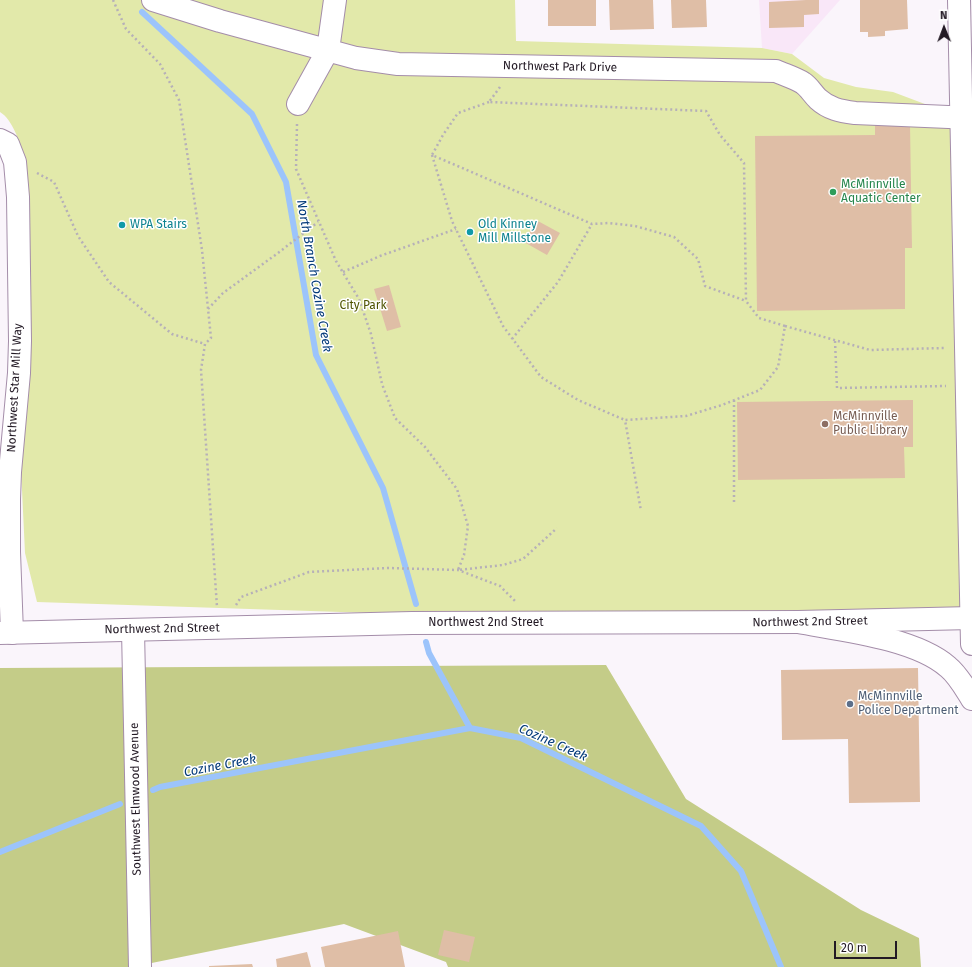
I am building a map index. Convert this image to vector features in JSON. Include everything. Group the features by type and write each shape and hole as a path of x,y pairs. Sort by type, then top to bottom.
{"main road":[{"name":"Northwest Park Drive","path":"153,0 220,21 356,58 398,64 776,71 802,82 829,108 840,111 967,118"},
{"path":"298,104 328,50 336,0"},
{"path":"959,0 967,118 968,375 972,644"},
{"name":"Northwest Star Mill Way","path":"6,633 10,472 7,420 20,342 18,197 8,148"},
{"name":"Northwest 2nd Street","path":"6,633 404,623 798,622 972,618"},
{"path":"798,622 882,638 907,645 930,654 949,667 972,699"},
{"name":"Southwest Elmwood Avenue","path":"133,630 140,967"}],"path":[{"path":"112,0 126,29 160,64 179,100 202,250 211,338 205,344 201,370 218,628"},
{"path":"489,102 514,66"},
{"path":"746,301 744,163 720,135 706,111 489,102 458,113 432,155 452,221 503,326 541,377 578,400 625,420 686,416 734,400 760,390 778,367 785,326"},
{"path":"298,104 296,169 336,261 359,299 371,334 382,384 395,418 425,447 457,489 468,526 464,555 458,570"},
{"path":"8,148 54,182 78,236 109,282 172,334 205,344"},
{"path":"432,155 592,224 635,226 674,237 698,260 705,286 746,301 759,318 870,350 948,348"},
{"path":"208,309 223,293 286,248 318,222"},
{"path":"512,338 558,282 592,224"},
{"path":"343,272 380,256 456,229"},
{"path":"835,341 837,388 968,375"},
{"path":"734,400 734,503"},
{"path":"625,420 641,511"},
{"path":"218,628 241,597 308,572 389,568 458,570 503,565 523,559 557,528"},
{"path":"458,570 500,586 540,623"}],"shaded area":[{"path":"759,0 840,0 792,54 762,48"}],"green space":[{"name":"City Park","path":"0,0 515,0 516,41 762,48 792,54 824,78 856,87 893,92 962,118 972,618 675,623 37,602 25,553 21,469 30,371 31,321 25,156 9,120 0,112"},
{"path":"606,665 686,799 861,910 919,938 921,967 448,967 446,962 344,924 132,967 0,967 0,668"}],"building":[{"path":"548,0 596,0 596,26 548,26"},
{"path":"609,0 653,0 654,29 610,30"},
{"path":"671,0 706,0 707,27 672,28"},
{"path":"819,0 819,14 804,15 804,27 769,28 769,2"},
{"path":"860,0 907,0 908,29 885,31 885,36 868,37 868,32 860,32"},
{"name":"McMinnville Aquatic Center","path":"875,124 910,124 912,248 905,248 905,309 757,311 755,136 875,135"},
{"path":"536,220 560,233 547,255 524,242"},
{"path":"389,285 401,327 387,331 374,289"},
{"name":"McMinnville Public Library","path":"913,400 913,447 904,447 905,478 738,480 737,402"},
{"name":"McMinnville Police Department","path":"918,668 920,802 849,803 848,739 782,740 781,670"},
{"path":"444,930 475,937 469,962 438,955"},
{"path":"398,931 405,967 325,967 321,947"},
{"path":"307,952 311,967 277,967 276,959"},
{"path":"252,964 253,967 209,967 209,966"}],"waterway":[{"name":"North Branch Cozine Creek","path":"142,12 252,114 286,182 316,355 383,488 416,604"},
{"name":"North Branch Cozine Creek","path":"426,642 429,653 470,728"},
{"name":"Cozine Creek","path":"153,790 160,787 470,728 521,738 701,826 741,871 781,967"},
{"name":"Cozine Creek","path":"0,852 120,804"}],"place":[{"name":"McMinnville Aquatic Center","path":"833,192"},
{"name":"WPA Stairs","path":"122,225"},
{"name":"Old Kinney Mill Millstone","path":"470,232"},
{"name":"McMinnville Public Library","path":"825,424"},
{"name":"McMinnville Police Department","path":"850,704"}]}
